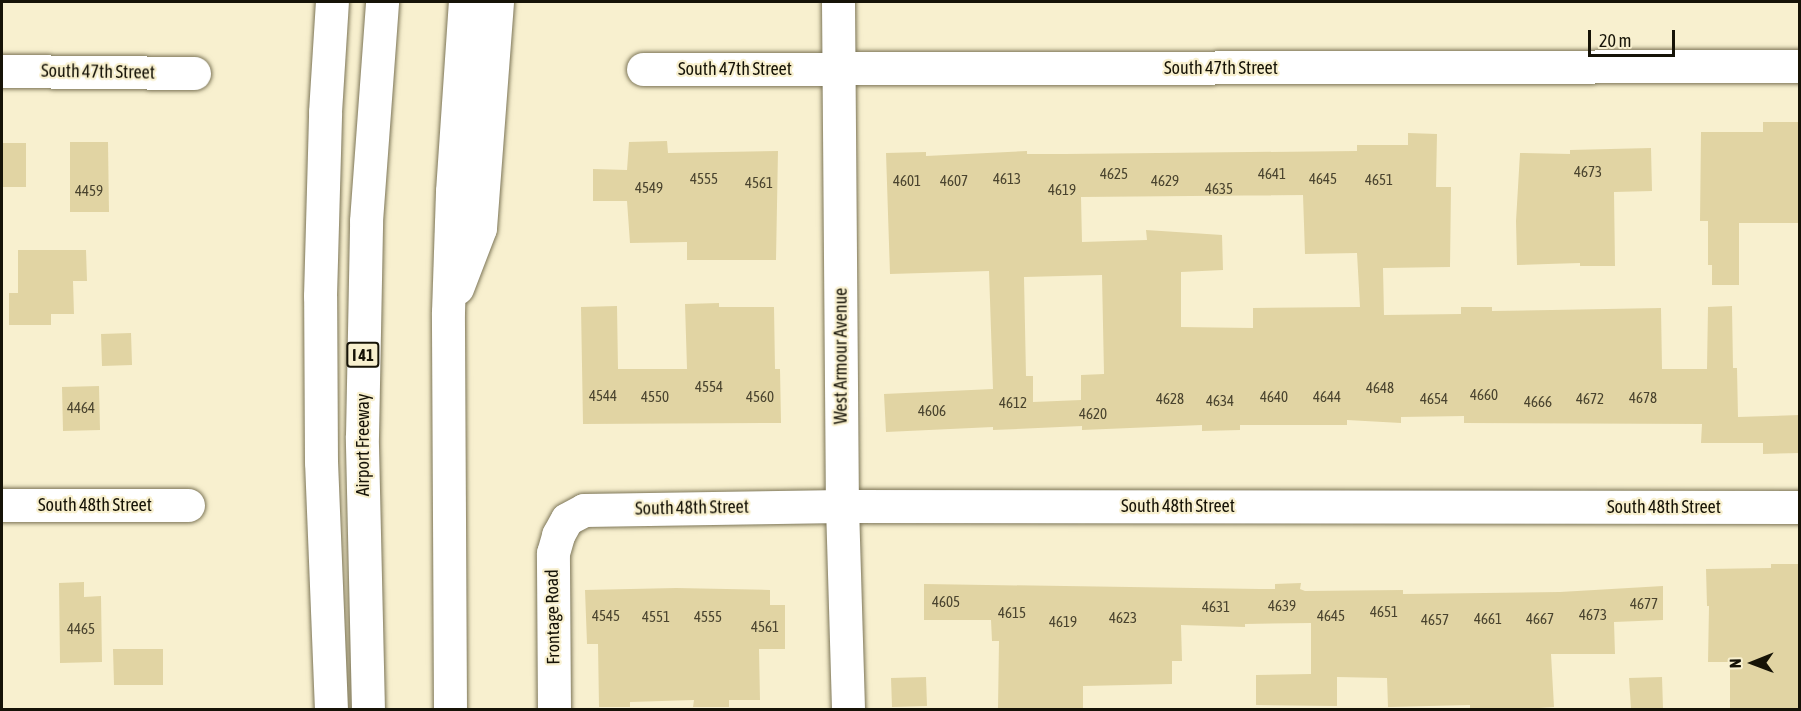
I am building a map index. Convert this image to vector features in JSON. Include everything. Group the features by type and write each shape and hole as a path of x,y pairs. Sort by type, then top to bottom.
{"main road":[{"path":"331,710 321,462 320,296 325,112 332,2"},
{"name":"Airport Freeway","path":"368,710 362,436 365,233 382,2"},
{"path":"450,710 448,312 452,191 465,2"},
{"path":"448,312 480,228 497,2"},
{"name":"West Armour Avenue","path":"838,2 842,506 848,710"},
{"name":"South 47th Street","path":"643,69 1800,66"},
{"name":"South 47th Street","path":"2,71 194,73"},
{"name":"South 48th Street","path":"2,505 188,505"},
{"name":"South 48th Street","path":"563,526 567,519 584,510 842,506 1800,507"},
{"name":"Frontage Road","path":"554,710 552,560 563,526"}],"building":[{"path":"1763,122 1800,122 1800,223 1739,223 1739,285 1712,285 1712,265 1708,265 1708,221 1700,221 1701,132 1763,132"},
{"path":"1408,133 1437,134 1436,187 1451,187 1450,267 1383,268 1384,315 1461,314 1461,307 1492,307 1492,311 1661,308 1662,369 1707,369 1708,307 1732,306 1733,368 1737,368 1738,417 1800,415 1800,453 1763,454 1763,443 1701,443 1702,424 1464,423 1464,416 1401,417 1401,423 1347,420 1347,425 1240,425 1240,430 1202,431 1202,425 1082,430 1082,426 993,430 993,427 886,432 884,394 993,389 989,271 890,274 886,153 926,152 926,156 1027,151 1027,154 1065,154 1357,151 1357,145 1408,145","holes":["1303,195 1305,254 1357,253 1360,307 1253,308 1253,328 1181,327 1181,272 1223,270 1222,235 1146,230 1147,240 1082,242 1081,197","1102,275 1104,374 1081,375 1081,400 1033,402 1033,376 1026,376 1024,277"]},
{"path":"667,141 668,153 778,151 776,260 687,260 687,242 630,243 627,201 593,201 593,169 627,170 629,142"},
{"path":"70,142 108,142 109,212 70,212"},
{"path":"2,143 26,143 26,187 2,187"},
{"path":"1651,148 1652,191 1614,192 1615,266 1580,266 1580,263 1517,265 1516,221 1520,153 1570,154 1570,150"},
{"path":"18,250 86,250 87,281 73,281 74,314 51,314 51,325 9,325 9,293 18,293"},
{"path":"719,303 719,307 774,307 775,369 780,369 781,423 583,424 581,307 617,306 618,369 687,369 685,304"},
{"path":"131,333 132,365 102,366 101,334"},
{"path":"99,386 100,430 63,431 62,387"},
{"path":"1771,564 1800,564 1800,710 1730,710 1730,662 1708,662 1709,606 1707,606 1706,569 1771,568"},
{"path":"84,582 84,597 101,596 102,662 60,663 59,583"},
{"path":"1301,583 1300,589 1305,591 1403,590 1403,594 1560,592 1663,586 1663,620 1614,622 1615,654 1551,654 1554,707 1470,709 1470,705 1388,707 1387,678 1337,677 1337,706 1256,705 1256,675 1311,674 1311,623 1245,624 1245,627 1181,625 1182,661 1172,661 1172,684 1083,686 1083,708 998,708 999,641 992,641 991,620 924,620 924,584 1275,589 1275,584"},
{"path":"676,588 770,590 770,605 785,605 785,649 759,649 760,700 729,700 729,707 693,707 694,700 630,702 630,707 599,707 598,644 587,644 585,590"},
{"path":"113,649 163,649 163,685 114,685"},
{"path":"926,677 927,706 892,707 891,678"},
{"path":"1662,677 1663,708 1631,709 1629,678"}]}
